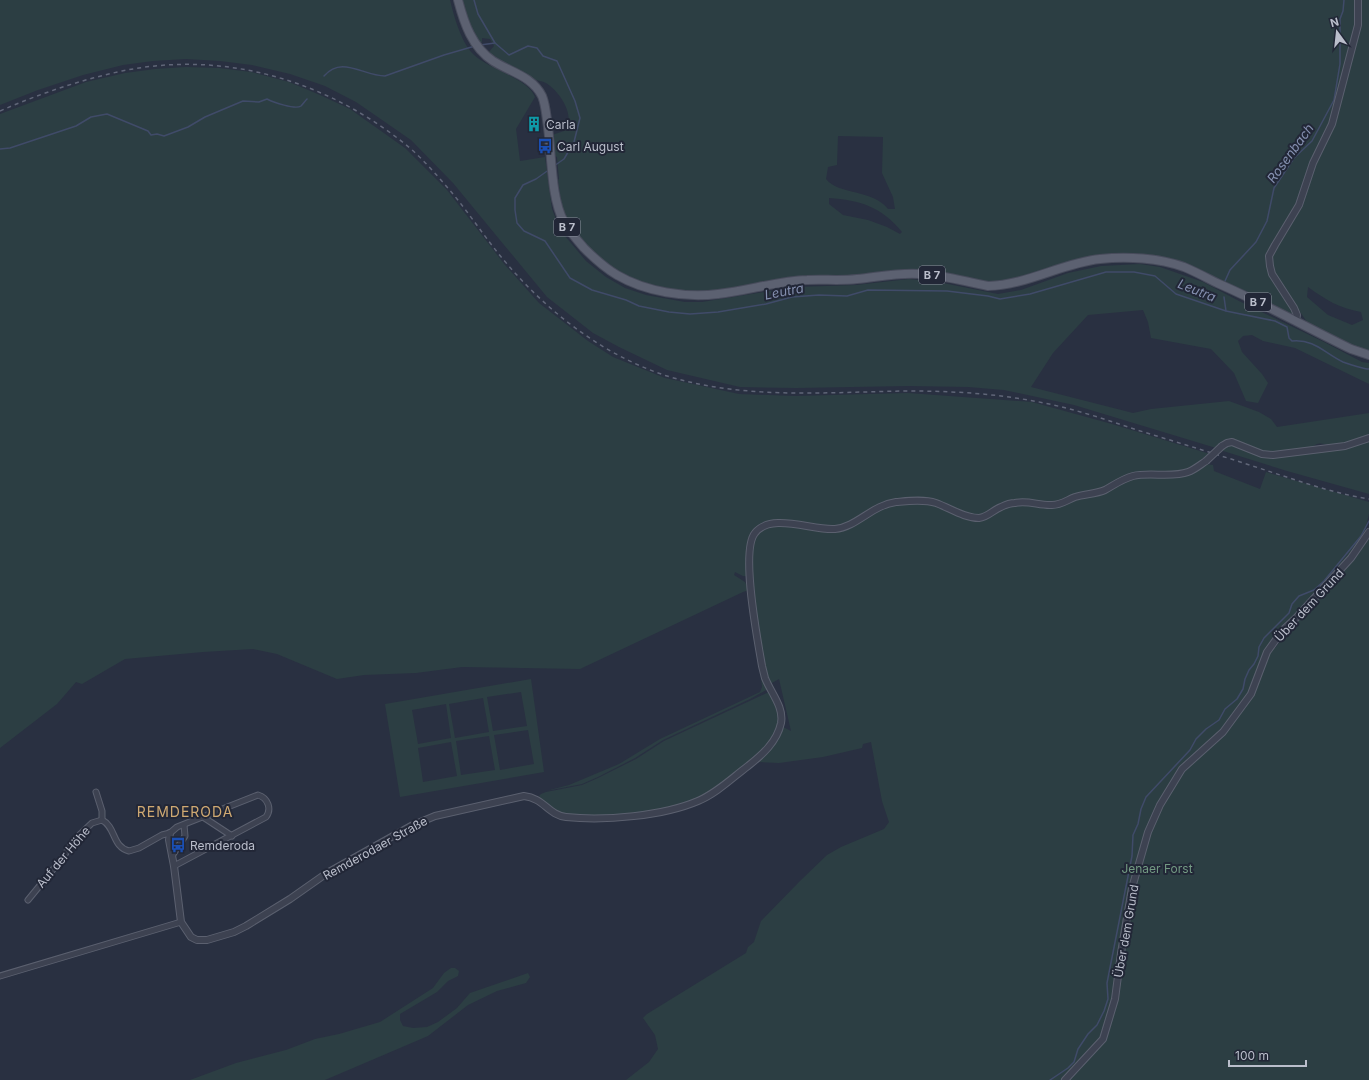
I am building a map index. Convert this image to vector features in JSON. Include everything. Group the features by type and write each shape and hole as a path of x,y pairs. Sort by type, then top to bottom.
{"main road":[{"name":"B 7","path":"458,0 463,19 476,45 494,61 528,79 534,84 542,96 546,109 556,196 561,216 570,232 591,255 618,276 629,282 667,293 686,296 703,296 794,280 856,279 908,273 923,274 988,286 996,286 1020,281 1066,266 1092,260 1139,258 1161,261 1184,267 1236,291 1351,349 1369,355"}],"street":[{"path":"1296,321 1297,315 1294,308 1272,274 1270,256 1299,206 1313,163 1334,119 1358,25 1358,0"},
{"name":"Remderodaer Straße","path":"182,922 192,937 197,940 212,939 234,932 262,918 327,873 411,826 435,816 491,802 530,796 536,798 558,815 566,817 597,818 637,816 668,810 698,801 709,795 754,761 778,734 781,724 779,706 765,678 762,666 751,590 751,542 754,534 762,527 773,524 786,524 835,529 846,526 878,507 895,502 914,501 934,502 962,514 982,518 1000,507 1017,502 1044,505 1057,504 1076,497 1104,490 1131,476 1186,473 1206,461 1227,443 1232,442 1262,454 1278,455 1345,446 1369,438"},
{"name":"Über dem Grund","path":"1066,1080 1103,1039 1115,999 1132,888 1148,832 1160,805 1182,769 1223,732 1251,694 1267,652 1283,630 1296,618 1351,558 1369,532"},
{"name":"Auf der Höhe","path":"96,792 102,811 102,820"},
{"name":"Auf der Höhe","path":"102,820 110,826 120,847 129,851 134,850 162,835 170,833 172,830 258,795 264,797 267,801 269,814 266,817 174,866"},
{"path":"203,818 232,836"},
{"name":"Auf der Höhe","path":"28,900 64,856 74,840 92,823 102,820"},
{"path":"172,856 185,836 184,825"},
{"path":"0,976 182,922 169,840 170,833"}],"green space":[{"path":"0,0 450,0 462,36 473,54 524,84 531,90 535,97 516,129 520,161 545,157 552,209 559,227 586,261 606,277 625,288 646,295 685,302 702,302 796,287 856,285 909,279 938,282 998,294 1021,290 1068,273 1101,266 1140,264 1160,267 1203,282 1362,362 1369,363 1369,384 1295,348 1263,341 1252,335 1243,336 1238,341 1242,352 1268,383 1258,403 1246,401 1234,373 1211,349 1151,338 1148,322 1143,310 1088,315 1053,353 1031,387 1133,413 1151,409 1229,401 1259,412 1271,419 1277,427 1369,413 1369,437 1349,444 1333,446 1320,443 1310,449 1267,454 1236,442 1216,448 1074,405 1004,390 968,387 909,386 796,388 740,387 667,370 593,333 547,297 453,183 411,140 356,102 325,86 290,74 252,65 186,59 123,65 83,75 0,105"},
{"path":"461,0 1369,0 1369,352 1352,346 1307,322 1294,303 1290,306 1295,315 1294,316 1185,266 1122,256 989,284 923,271 703,293 670,289 640,281 627,275 600,257 576,233 565,214 560,195 557,157 555,156 552,135 567,130 569,123 567,110 561,97 546,83 536,80 516,70 488,53 494,46 490,39 482,38 482,42 480,43 471,28","holes":["838,136 883,137 882,173 893,197 895,209 888,209 874,198 839,188 831,184 826,179 828,167 837,165","829,198 851,201 870,206 887,216 902,232 900,234 887,227 868,220 843,215 829,204","1308,287 1333,303 1361,312 1363,320 1352,325 1328,315 1307,297"]},
{"path":"186,67 219,68 251,72 289,82 350,109 405,148 447,190 505,265 539,303 588,341 613,357 665,378 739,394 795,396 908,393 1032,402 1112,424 1210,454 1186,471 1143,473 1103,489 1057,503 1026,500 981,515 971,515 949,506 894,500 845,524 835,527 786,522 752,533 749,541 747,576 743,576 735,572 734,575 745,582 749,590 580,669 462,667 416,673 364,675 337,679 277,654 253,649 125,659 82,684 76,682 57,704 0,748 0,114 86,82 125,73"},
{"path":"1369,439 1369,494 1220,450 1230,444 1273,457"},
{"name":"Jenaer Forst","path":"1205,464 1213,465 1214,471 1260,489 1266,472 1369,502 1369,514 1365,531 1350,556 1268,644 1275,648 1298,620 1354,560 1369,537 1369,1080 626,1080 649,1062 658,1049 655,1035 643,1018 647,1014 746,953 748,947 754,942 761,921 827,855 841,847 884,829 889,822 882,801 871,742 863,744 862,748 823,757 779,763 759,762 759,760 774,745 783,727 791,731 779,679 770,684 765,671 753,590 752,547 759,532 768,527 785,525 830,531 878,509 895,504 934,504 970,519 1018,504 1052,507 1132,478 1181,476"},
{"path":"761,677 768,689 750,699 663,740 635,758 598,777 582,784 546,791 569,785 619,764 660,739 760,692 762,687"},
{"path":"531,679 544,772 400,797 385,704","holes":["521,692 527,726 493,731 487,697","483,698 489,732 455,738 449,704","446,704 451,738 418,744 412,710","528,730 534,764 500,770 494,735","489,736 495,770 461,775 456,741","451,742 457,776 423,782 418,748"]},
{"path":"769,692 778,716 778,727 776,732 763,748 752,758 716,787 697,798 670,807 640,813 569,815 557,813 539,796 546,792 582,785 598,778 636,759 664,741"},
{"path":"451,968 455,968 459,971 458,976 448,981 437,992 400,1014 400,1020 403,1026 413,1028 427,1027 438,1022 457,1008 470,993 528,973 530,977 526,983 497,991 468,1005 428,1036 325,1080 190,1080 236,1063 286,1050 315,1039 339,1034 380,1022 433,988 444,973"}],"waterway":[{"name":"Leutra","path":"474,0 478,14 495,43 509,55 528,46 537,48 543,56 557,61 575,101 580,118 574,142 564,159 554,166"},
{"name":"Rosenbach","path":"1225,281 1230,270 1256,242 1267,221 1274,188 1294,158 1312,141 1334,100 1340,64 1340,19 1343,11 1344,0"},
{"path":"480,45 495,43"},
{"path":"324,76 331,70 338,67 353,68 385,76 444,55 475,46"},
{"path":"0,149 10,148 76,126 91,117 107,114 148,131 151,135 157,134 164,136 188,127 205,117 243,101 259,102 267,99 284,105 298,107 301,106 307,99"},
{"name":"Leutra","path":"550,169 536,179 523,185 515,198 517,223 524,231 545,241 570,278 592,290 626,300 639,306 669,312 690,314 718,312 766,304 792,297 819,295 847,296 868,290 947,291 1000,299 1030,294 1106,272 1134,272 1155,276 1176,294 1226,311 1275,321 1287,327 1289,338 1292,341 1313,344 1343,362 1369,369"},
{"name":"Rosenbach","path":"1224,297 1226,311"},
{"path":"1050,1080 1074,1062 1078,1049 1088,1034 1097,1025 1104,1011 1108,999 1107,983 1132,856 1133,835 1146,797 1190,750 1196,739 1206,729 1219,720 1225,709 1237,699 1243,689 1249,670 1258,656 1259,647 1264,638 1289,613 1292,604 1299,596 1314,590 1324,581 1361,536 1369,521"}],"railway":[{"path":"0,111 75,83 122,71 160,65 198,65 235,68 272,76 307,87 341,103 374,122 405,144 422,159 463,206 500,255 524,283 560,316 601,345 622,357 667,376 697,384 756,392 816,393 938,391 983,394 1028,400 1083,413 1309,484 1369,499"}],"place":[{"name":"Carla","path":"534,124"},
{"name":"Carl August","path":"545,146"},
{"name":"Remderoda","path":"178,845"}],"district":[{"name":"REMDERODA","path":"185,811"}]}
